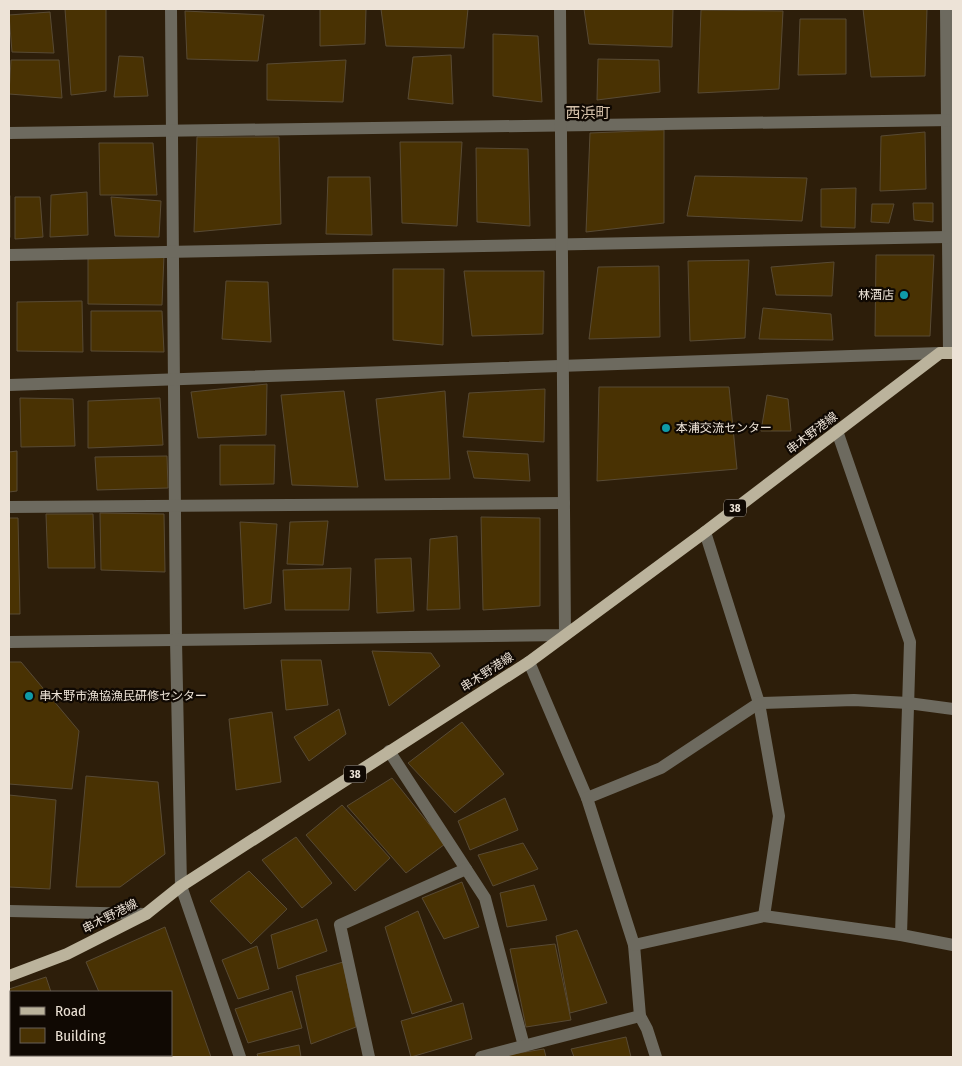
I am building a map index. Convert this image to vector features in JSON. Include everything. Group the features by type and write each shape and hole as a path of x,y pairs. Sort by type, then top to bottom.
{"main road":[{"name":"串木野港線","path":"9,976 67,954 146,914 180,886 529,662 705,532 837,430 947,353"}],"street":[{"path":"171,9 180,886 240,1057"},
{"path":"9,642 565,635 560,9"},
{"path":"9,385 947,353 950,120 946,9"},
{"path":"9,133 950,120"},
{"path":"9,255 948,237"},
{"path":"837,430 910,642 901,935"},
{"path":"9,507 564,503"},
{"path":"705,532 759,703 779,816 764,916"},
{"path":"529,662 588,798 634,945 640,1016 647,1029 656,1057"},
{"path":"588,798 662,768 759,703 854,700 908,703 953,709"},
{"path":"390,751 486,898 524,1046"},
{"path":"369,1057 340,925 466,869"},
{"path":"9,911 146,914"},
{"path":"634,945 764,916 901,935 953,945"},
{"path":"481,1057 640,1016"}],"building":[{"path":"65,9 106,9 106,91 71,95"},
{"path":"320,9 366,9 365,44 320,46"},
{"path":"381,9 468,9 464,48 386,46"},
{"path":"584,9 673,9 672,47 589,44"},
{"path":"863,9 927,9 925,76 871,77"},
{"path":"701,10 783,11 779,89 698,93"},
{"path":"185,11 264,15 258,61 187,59"},
{"path":"50,12 54,53 12,52 9,15"},
{"path":"800,19 846,19 846,74 798,75"},
{"path":"493,34 538,36 542,102 493,96"},
{"path":"451,55 453,104 408,99 413,57"},
{"path":"119,56 143,57 148,96 114,97"},
{"path":"598,59 659,60 660,92 597,100"},
{"path":"11,60 59,60 62,98 9,94"},
{"path":"346,60 343,102 267,100 267,64"},
{"path":"664,130 664,223 586,232 590,133"},
{"path":"925,132 926,189 880,191 881,136"},
{"path":"197,137 279,137 281,224 194,232"},
{"path":"400,142 462,142 457,226 402,223"},
{"path":"99,143 153,143 157,195 100,195"},
{"path":"476,148 528,149 530,226 477,222"},
{"path":"695,176 807,178 802,221 687,216"},
{"path":"328,177 370,177 372,235 326,234"},
{"path":"856,188 855,228 821,227 821,189"},
{"path":"87,192 88,235 50,237 51,195"},
{"path":"10,196 10,237 9,237"},
{"path":"15,197 40,197 43,237 15,239"},
{"path":"111,197 161,201 159,237 115,236"},
{"path":"913,203 933,203 933,222 914,220"},
{"path":"872,204 894,204 889,223 871,222"},
{"path":"88,254 164,255 162,305 88,304"},
{"name":"林酒店","path":"876,255 934,255 930,336 875,336"},
{"path":"749,260 745,338 690,341 688,261"},
{"path":"834,262 832,296 776,295 771,267"},
{"path":"659,266 660,337 589,339 598,267"},
{"path":"393,269 444,269 443,345 393,340"},
{"path":"464,271 544,271 543,334 472,336"},
{"path":"226,281 268,282 271,342 222,339"},
{"path":"82,301 83,352 17,351 17,302"},
{"path":"763,308 831,314 833,340 759,339"},
{"path":"91,311 162,311 164,352 91,351"},
{"path":"267,384 266,435 198,438 191,392"},
{"name":"本浦交流センター","path":"599,387 729,387 737,469 597,481"},
{"path":"545,389 544,442 463,437 469,393"},
{"path":"344,391 358,487 292,485 281,395"},
{"path":"445,391 450,479 385,480 376,399"},
{"path":"767,395 788,399 791,431 761,431"},
{"path":"20,398 73,399 75,446 21,447"},
{"path":"160,398 163,445 88,448 88,401"},
{"path":"220,445 275,445 274,484 220,485"},
{"path":"17,451 17,491 9,492 9,452"},
{"path":"467,451 528,454 530,481 474,478"},
{"path":"167,456 168,488 97,490 95,457"},
{"path":"100,513 164,514 165,572 101,570"},
{"path":"46,514 93,514 95,568 48,568"},
{"path":"481,517 540,518 540,606 483,610"},
{"path":"9,518 18,518 20,614 9,614"},
{"path":"328,521 323,565 287,564 290,522"},
{"path":"240,522 277,524 271,603 244,609"},
{"path":"457,536 460,609 427,610 430,539"},
{"path":"411,558 414,611 377,613 375,559"},
{"path":"351,568 349,610 285,610 283,570"},
{"path":"372,651 431,653 440,666 389,706"},
{"path":"281,660 321,660 328,705 286,710"},
{"name":"串木野市漁協漁民研修センター","path":"9,662 21,662 79,731 72,789 9,784"},
{"path":"339,709 346,734 309,761 294,737"},
{"path":"272,712 281,782 236,790 229,719"},
{"path":"462,722 504,774 455,813 408,763"},
{"path":"86,776 158,782 165,854 120,887 76,887"},
{"path":"392,778 445,844 406,873 347,806"},
{"path":"9,795 56,800 50,889 9,887"},
{"path":"505,798 518,830 470,850 458,821"},
{"path":"342,805 390,858 355,891 306,835"},
{"path":"296,837 332,883 302,908 262,860"},
{"path":"523,843 538,869 493,886 478,855"},
{"path":"249,871 287,909 251,944 210,901"},
{"path":"462,882 479,927 444,939 422,898"},
{"path":"534,885 547,920 507,927 500,893"},
{"path":"418,911 452,1001 412,1014 385,927"},
{"path":"317,919 327,951 278,969 271,935"},
{"path":"165,927 211,1057 128,1057 172,1056 172,991 99,991 86,962"},
{"path":"577,930 607,1003 570,1013 556,936"},
{"path":"555,944 571,1020 526,1027 510,949"},
{"path":"257,946 269,989 238,999 222,960"},
{"path":"343,962 356,1027 311,1044 296,976"},
{"path":"46,977 51,991 10,991 10,1052 9,1048 9,989"},
{"path":"292,991 302,1028 248,1043 235,1009"},
{"path":"463,1003 472,1039 411,1057 401,1021"},
{"path":"626,1037 631,1057 574,1057 571,1049"},
{"path":"299,1045 301,1057 258,1057 257,1054"},
{"path":"544,1049 546,1057 493,1057"},
{"path":"11,1056 37,1056 33,1057"}],"place":[{"name":"林酒店","path":"904,295"},
{"name":"本浦交流センター","path":"666,428"},
{"name":"串木野市漁協漁民研修センター","path":"29,696"}],"district":[{"name":"西浜町","path":"588,113"}]}
